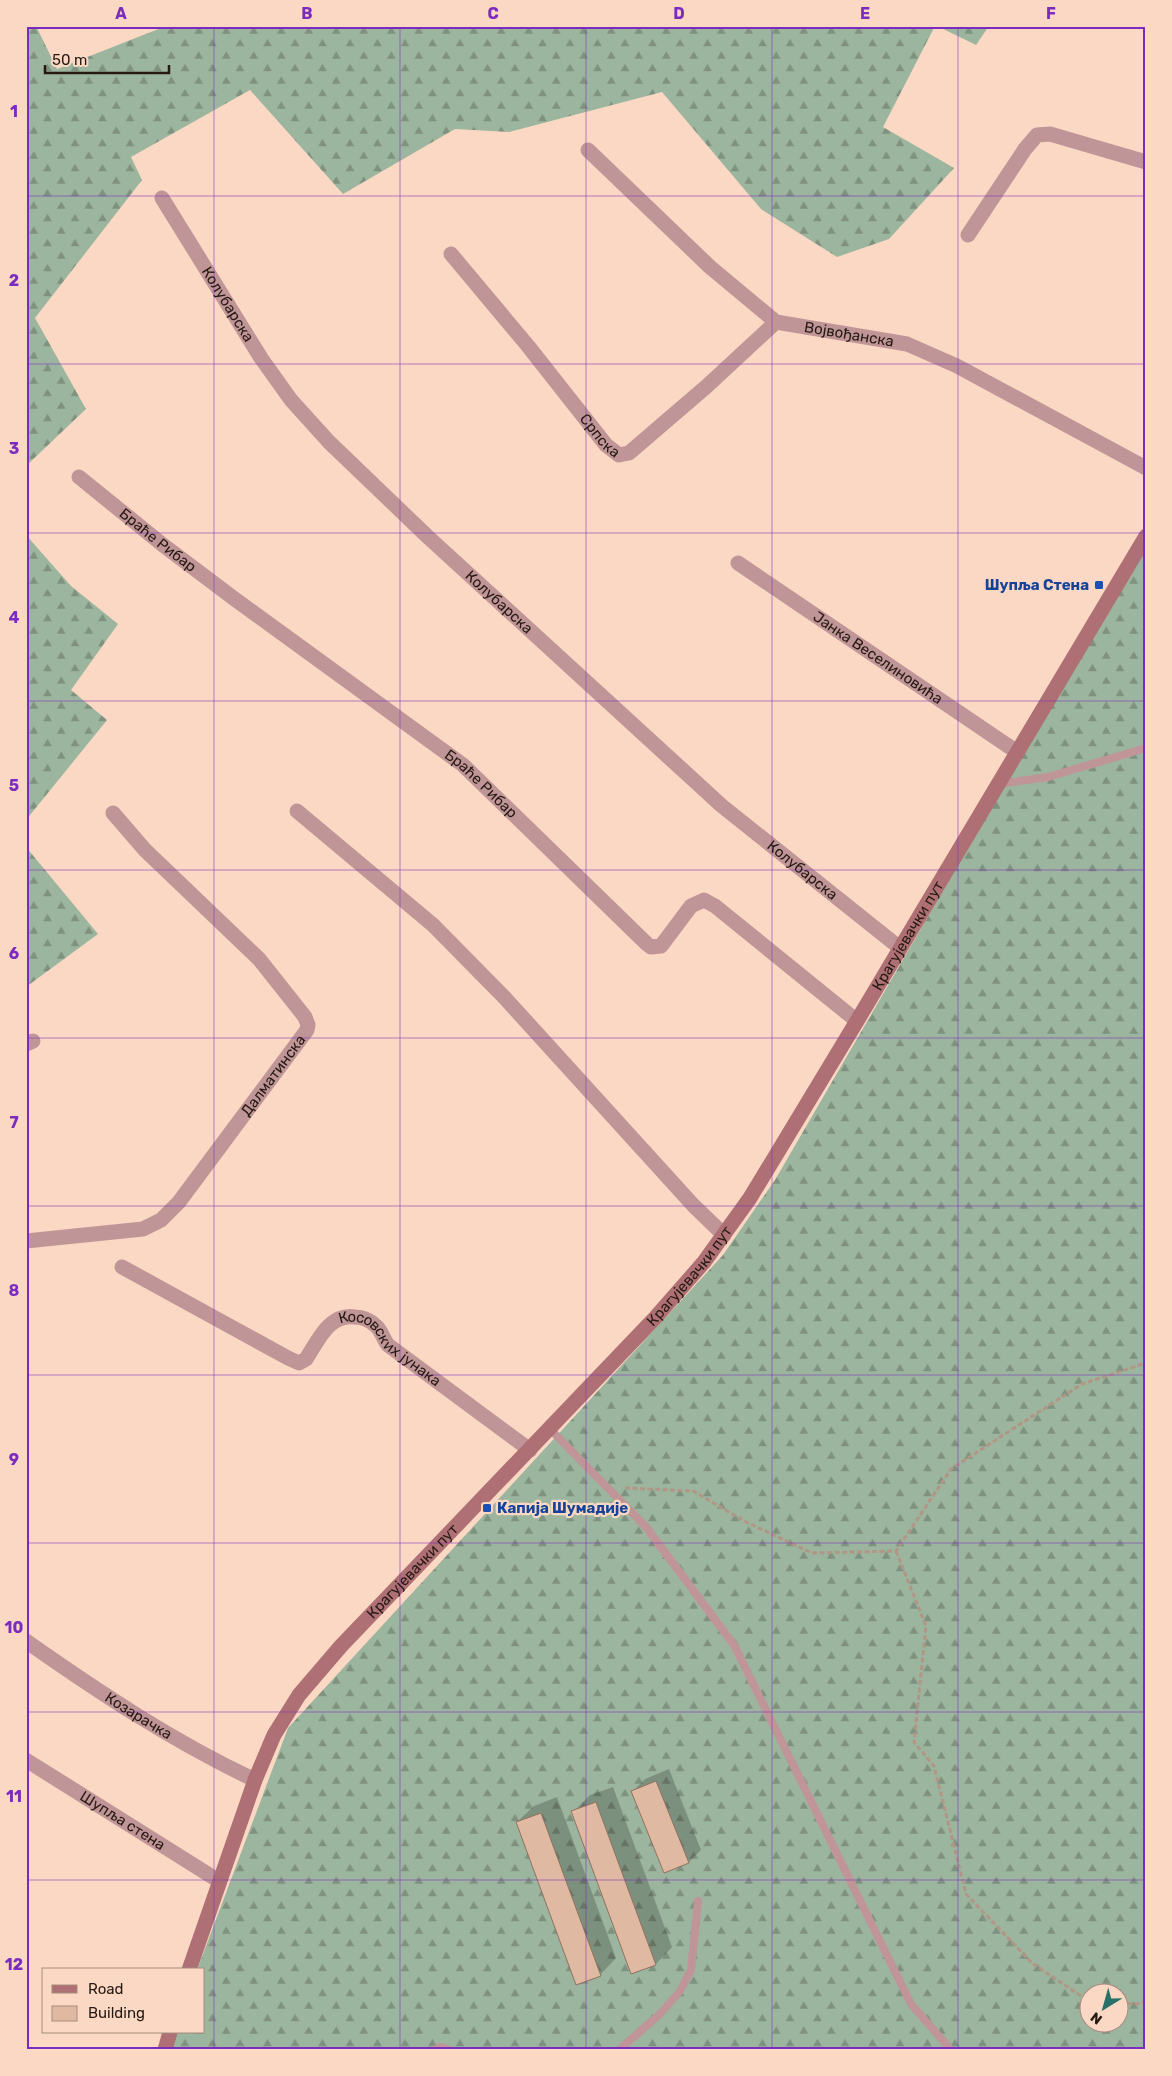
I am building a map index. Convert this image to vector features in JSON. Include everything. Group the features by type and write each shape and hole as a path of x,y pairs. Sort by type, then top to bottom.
{"main road":[{"name":"Крагујевачки пут","path":"190,1968 255,1780 274,1735 299,1695 321,1668 655,1318 704,1262 724,1235 750,1198 858,1021 1146,536"},
{"path":"165,2050 169,2034"}],"street":[{"path":"968,235 1025,149 1037,135 1050,134 1146,162"},
{"path":"588,150 710,267 776,322"},
{"name":"Колубарска","path":"162,198 262,358 291,400 330,442 435,544 722,806 900,948"},
{"name":"Српска","path":"451,254 528,346 606,445 619,455 629,453 707,386 776,322"},
{"name":"Војвођанска","path":"776,322 907,344 957,366 1146,468"},
{"name":"Браће Рибар","path":"79,477 163,545 236,600 463,765 646,944 661,946 691,906 704,900 716,906 858,1021"},
{"name":"Јанка Веселиновића","path":"738,563 1017,752"},
{"path":"297,811 433,925 510,1004 693,1206 724,1235"},
{"name":"Далматинска","path":"26,1241 143,1229 161,1220 179,1202 307,1030 308,1024 305,1017 259,959 145,850 113,813"},
{"name":"Косовских јунака","path":"122,1267 255,1341 300,1363 306,1359 334,1321 348,1316 364,1318 380,1330 388,1346 530,1450"},
{"name":"Козарачка","path":"26,1641 97,1691 186,1746 255,1780"},
{"name":"Шупља стена","path":"26,1760 160,1846 219,1881"}],"lane":[{"path":"998,784 1048,777 1146,748"},
{"path":"550,1429 646,1528 734,1645 911,2004 951,2050"},
{"path":"619,2050 660,2014 680,1991 691,1970 698,1901"},
{"path":"434,2050 441,2047 450,2050"}],"path":[{"path":"896,1551 951,1469 1082,1384 1146,1363"},
{"path":"608,1488 693,1491 746,1522 812,1552 896,1551"},
{"path":"896,1551 926,1626 914,1742 934,1766 966,1894 1032,1964 1080,1995"},
{"path":"1130,2004 1146,2002"}],"green space":[{"path":"26,26 36,26 57,69 166,26 935,26 883,127 954,168 889,239 837,257 761,209 662,92 509,132 455,129 343,194 250,90 131,157 142,180 35,318 86,409 26,466"},
{"path":"937,26 989,26 976,45"},
{"path":"26,535 71,586 118,624 71,690 107,720 26,820"},
{"path":"1146,550 1146,2050 167,2050 173,2034 205,2034 205,1968 198,1968 288,1728 723,1255 775,1180 1048,710"},
{"path":"26,847 98,934 26,987"}],"building":[{"path":"656,1781 689,1863 664,1873 631,1791"},
{"path":"596,1802 656,1965 631,1974 571,1811"},
{"path":"541,1813 601,1976 576,1985 516,1822"}],"place":[{"name":"Шупља Стена","path":"1099,585"},
{"name":"Капија Шумадије","path":"487,1508"}]}
